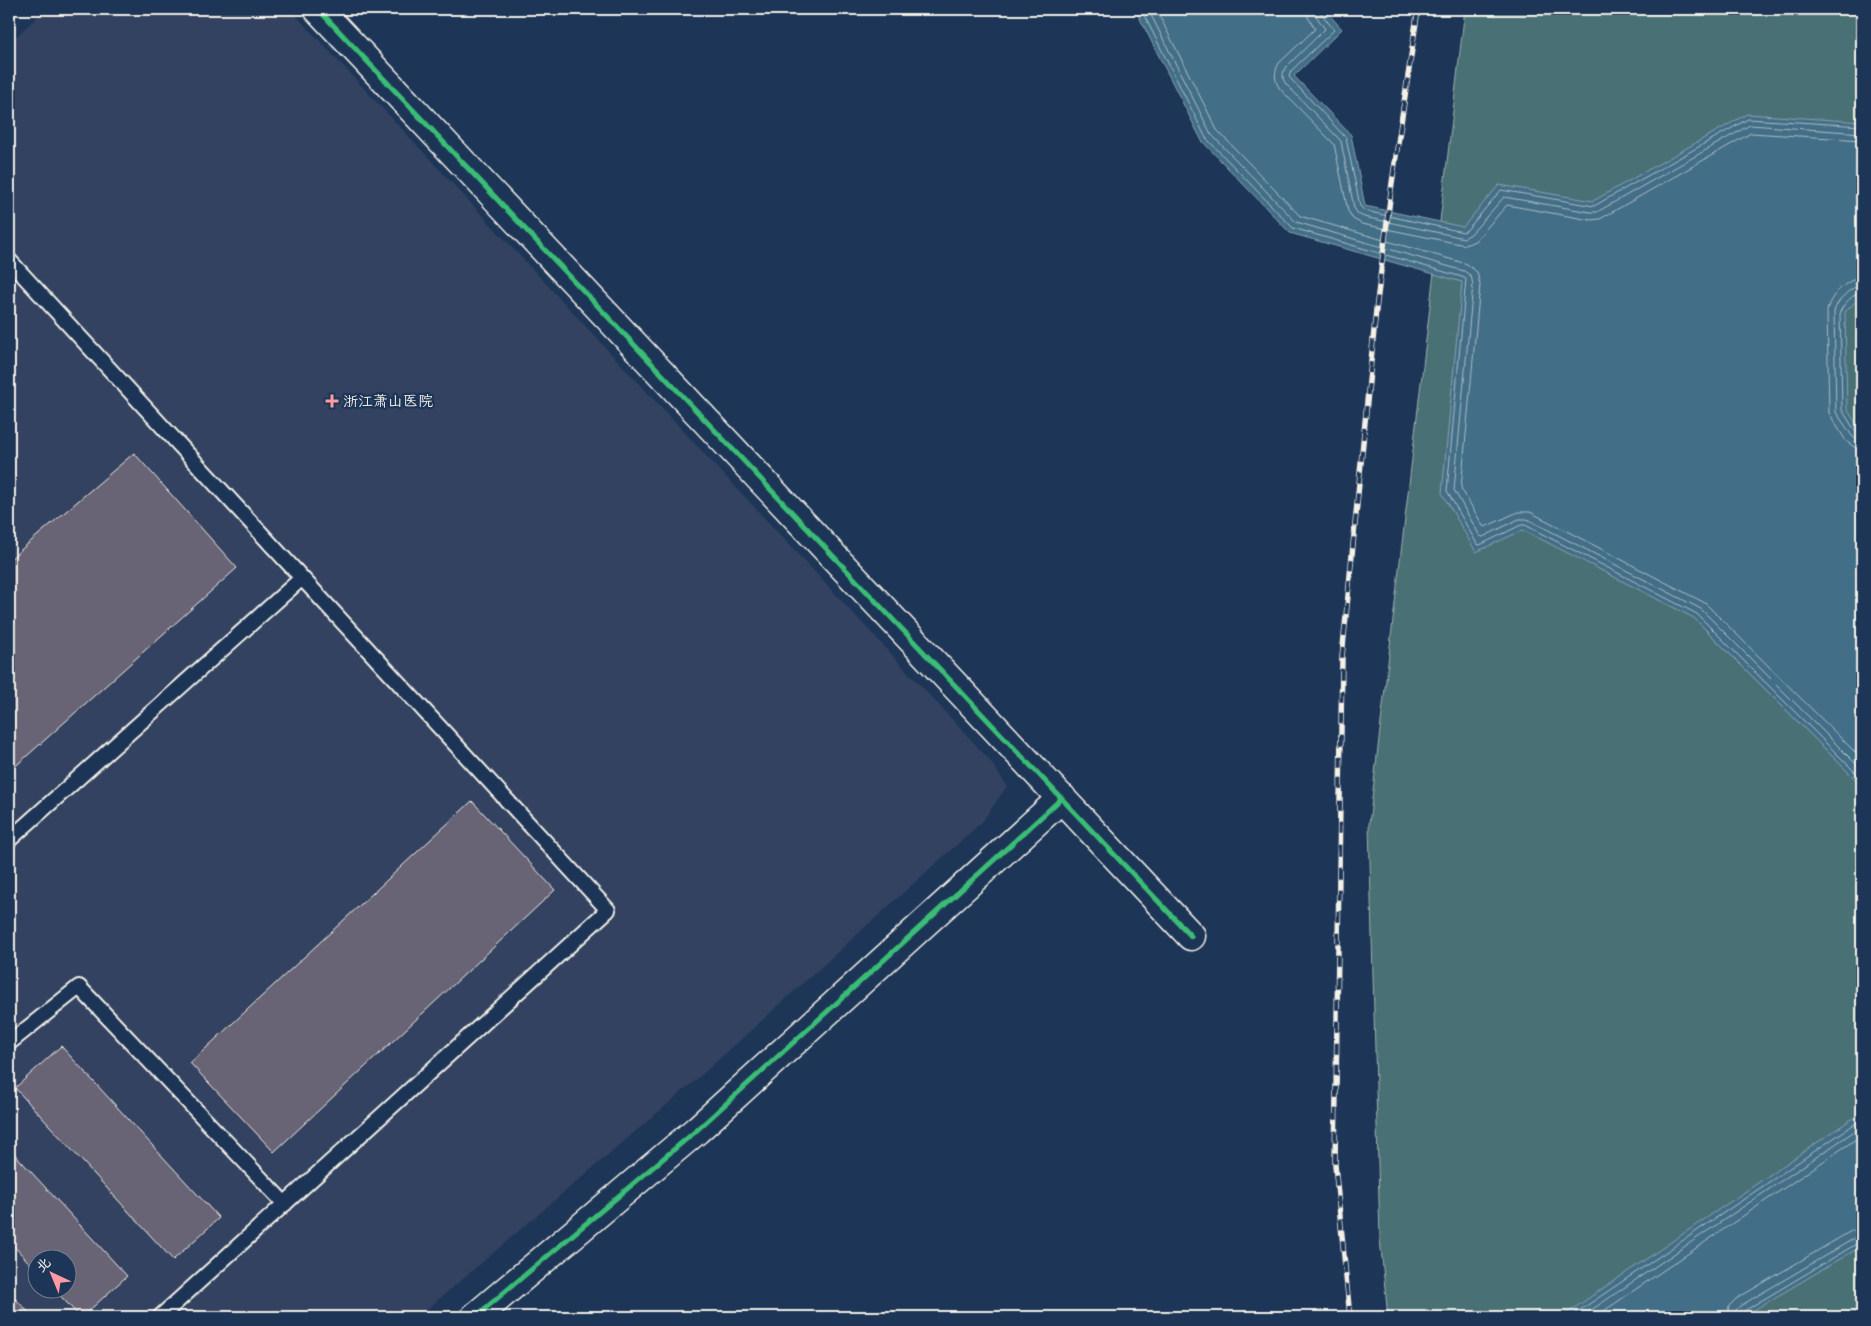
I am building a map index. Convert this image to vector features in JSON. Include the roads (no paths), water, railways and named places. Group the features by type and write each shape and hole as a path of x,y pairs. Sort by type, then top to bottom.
{"street":[{"path":"318,9 1191,936"},
{"path":"475,1317 697,1130 1062,798"}],"lane":[{"path":"9,260 608,910 160,1317"},
{"path":"9,840 302,578"},
{"path":"9,1043 79,987 285,1204"}],"water":[{"path":"1135,9 1324,9 1342,29 1294,76 1351,135 1365,206 1463,227 1499,185 1593,201 1747,114 1862,122 1862,295 1845,312 1847,409 1862,433 1862,786 1694,618 1523,530 1476,552 1442,493 1462,282 1290,233 1202,141"},
{"path":"1862,1112 1862,1246 1742,1317 1561,1317"}],"railway":[{"path":"1350,1317 1335,1165 1342,657 1376,310 1392,183 1418,9"}],"place":[{"name":"浙江萧山医院","path":"332,401"}]}
